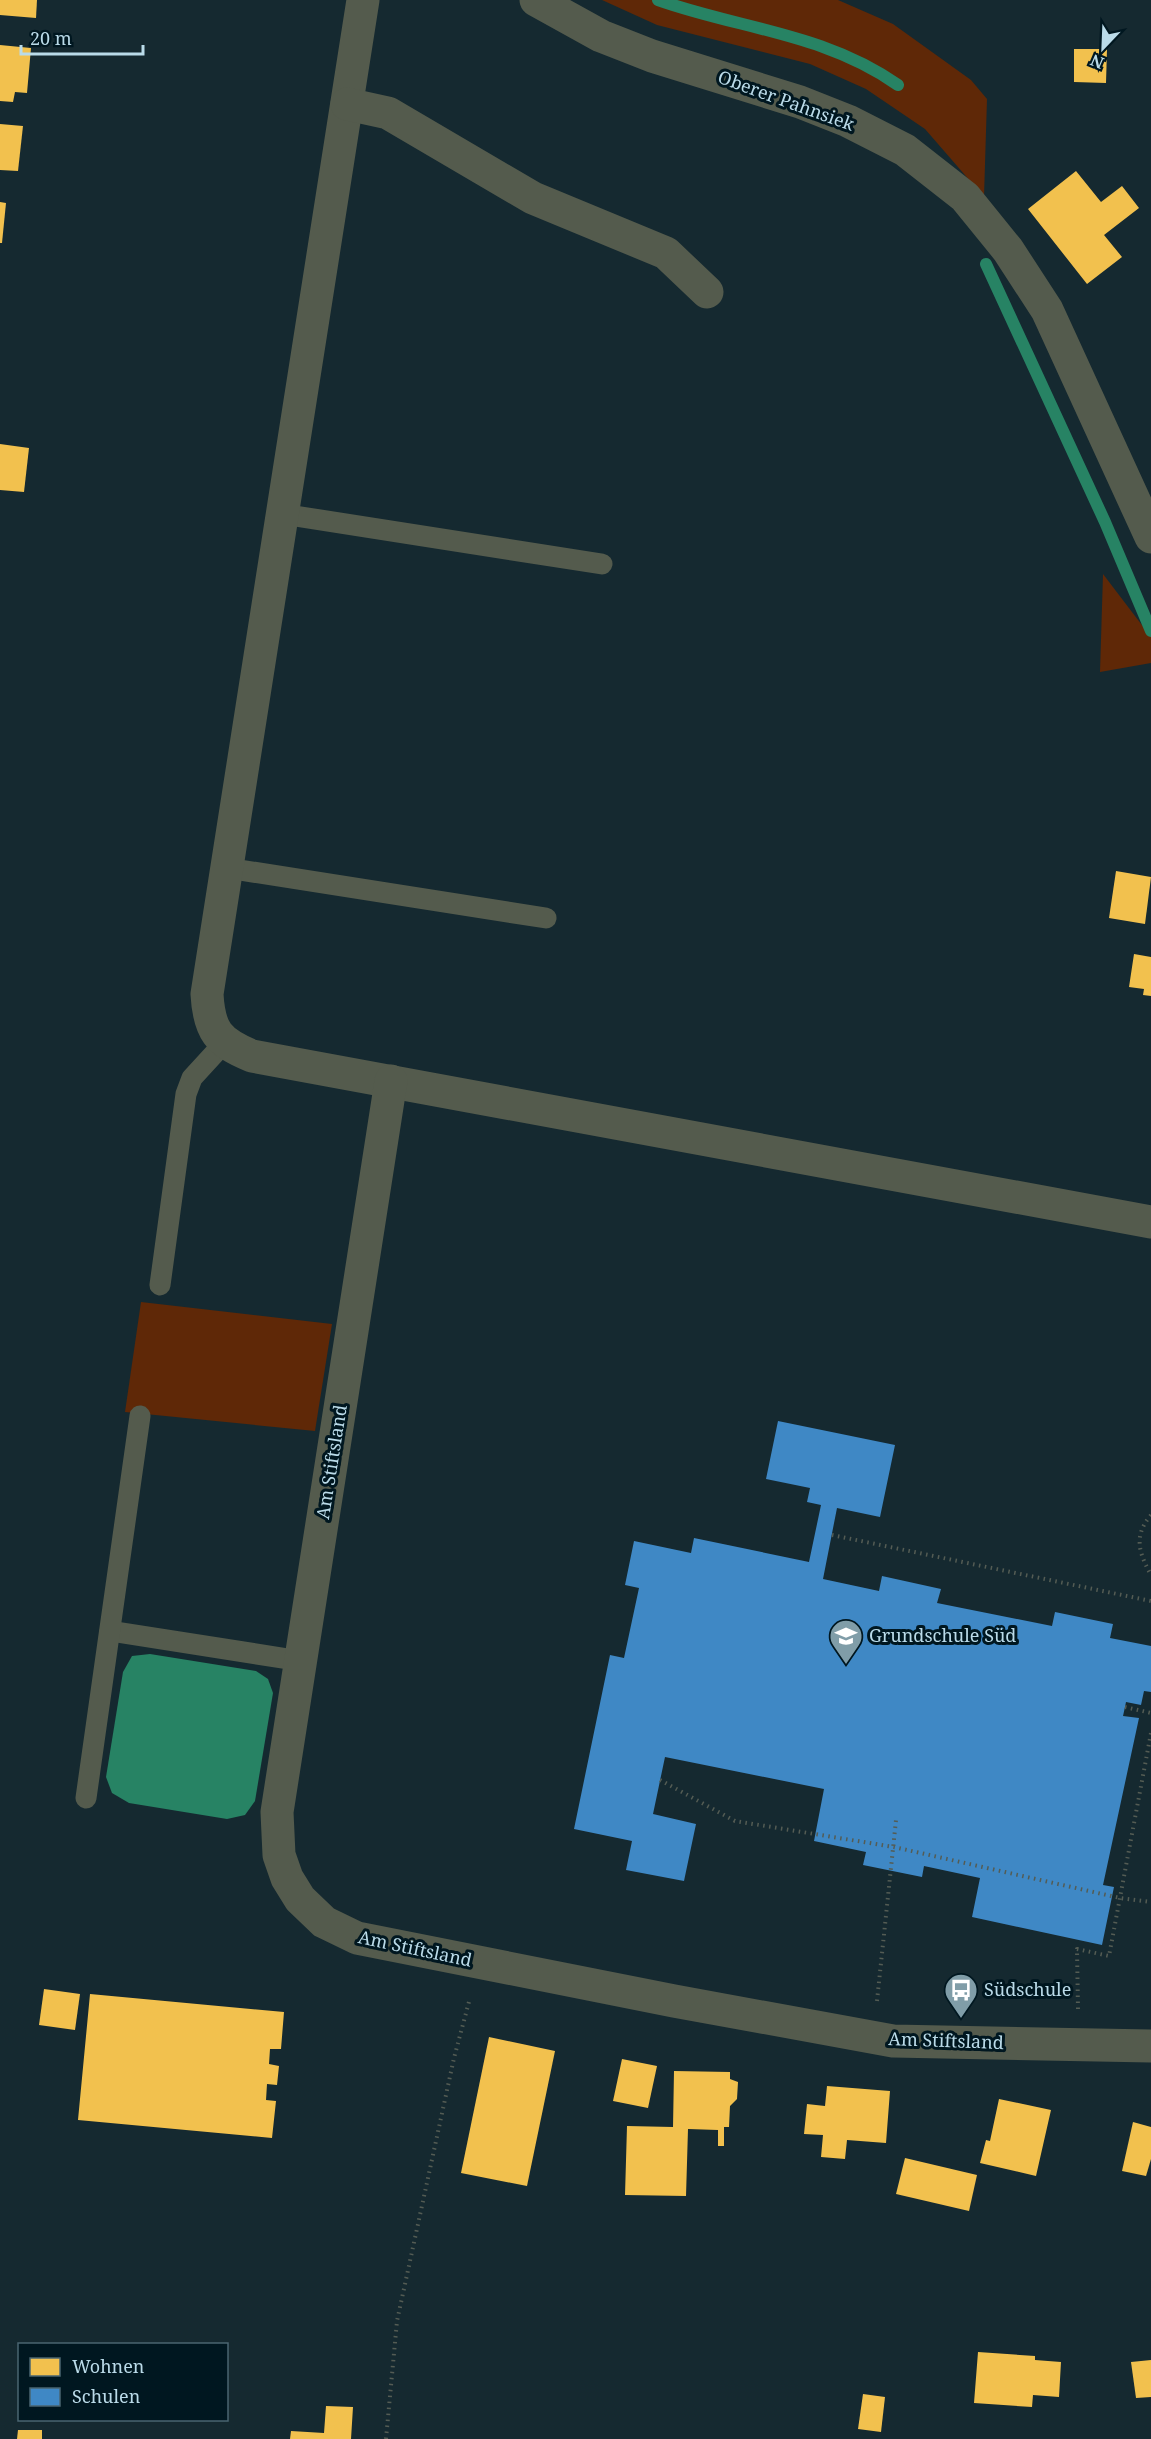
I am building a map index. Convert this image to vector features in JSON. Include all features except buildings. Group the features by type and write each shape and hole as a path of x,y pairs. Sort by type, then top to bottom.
{"street":[{"path":"363,0 207,994 208,1017 216,1034 233,1048 252,1056 1151,1222"},
{"name":"Oberer Pahnsiek","path":"536,0 601,36 652,56 800,102 848,121 905,150 965,197 1008,250 1047,310 1151,537"},
{"path":"347,104 388,113 533,198 666,253 707,292"},
{"name":"Am Stiftsland","path":"391,1082 277,1812 279,1855 287,1878 300,1899 324,1922 357,1938 893,2041 1151,2046"}],"lane":[{"path":"282,514 602,564"},
{"path":"227,868 546,918"},
{"path":"160,1285 186,1094 192,1078 225,1042"},
{"path":"86,1798 141,1416"},
{"path":"110,1631 301,1660"}],"path":[{"path":"1151,1515 1142,1526 1140,1553 1151,1575"},
{"path":"832,1535 1151,1601"},
{"path":"1125,1707 1151,1713"},
{"path":"1079,2045 1077,1948 1109,1956 1151,1733"},
{"path":"660,1780 735,1821 894,1847 1120,1898 1151,1902"},
{"path":"873,2037 896,1820"},
{"path":"386,2439 397,2321 454,2058 475,1983 476,1962"}],"shaded area":[{"path":"602,0 838,0 893,24 971,80 987,99 984,197 925,129 866,89 810,64 657,25"},
{"path":"1103,574 1151,637 1151,663 1100,672"},
{"path":"141,1302 332,1324 315,1431 125,1412"},
{"path":"150,1654 256,1671 268,1679 273,1693 255,1801 245,1815 227,1819 129,1803 112,1793 106,1777 123,1672 132,1656"}],"waterway":[{"path":"658,0 811,43 841,54 898,85"},
{"path":"986,264 1105,522 1151,631"}],"place":[{"name":"Grundschule Süd","path":"846,1665"},
{"name":"Südschule","path":"961,2019"}]}
